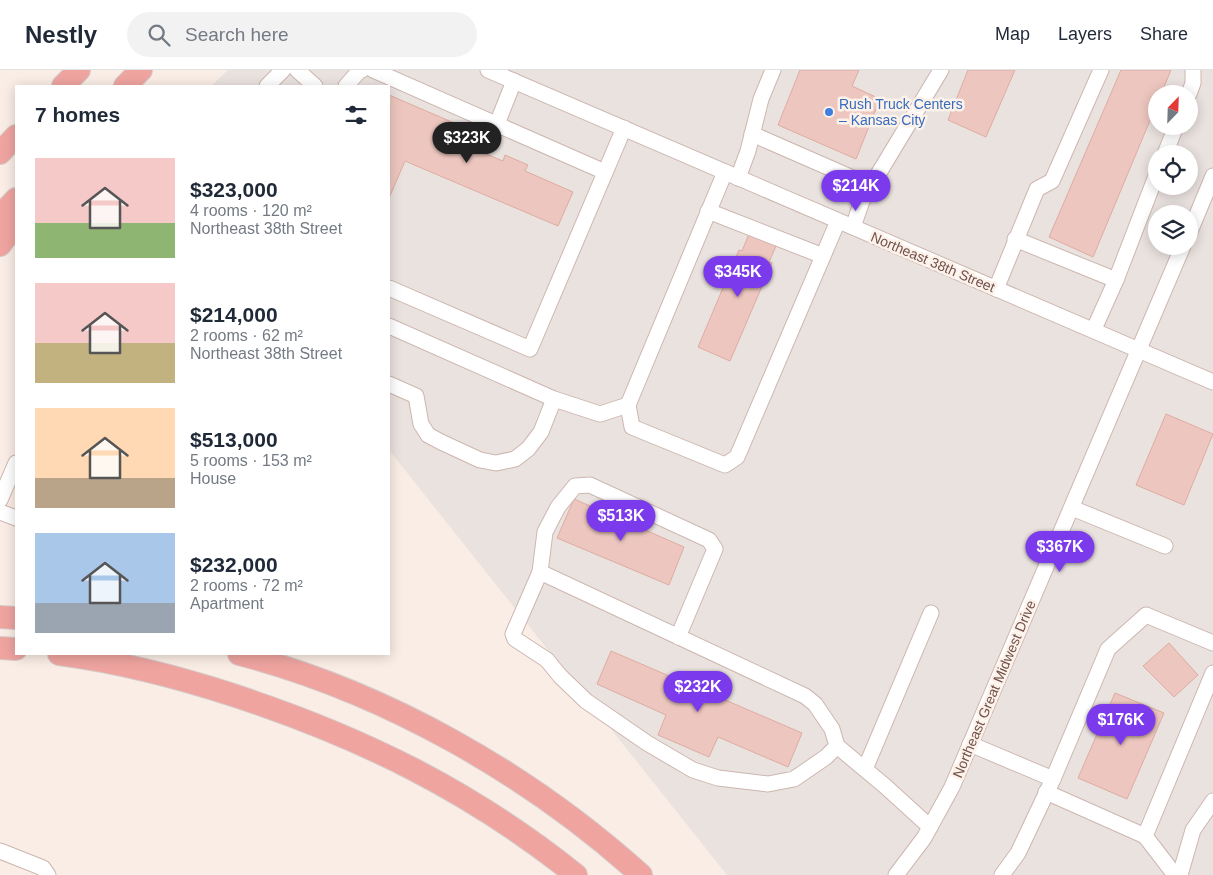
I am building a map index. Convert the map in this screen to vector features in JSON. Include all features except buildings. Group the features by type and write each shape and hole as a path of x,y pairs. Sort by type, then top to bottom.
{"highway":[{"path":"65,85 79,70"},
{"path":"126,85 141,70"},
{"path":"0,153 15,137"},
{"path":"0,216 15,200"},
{"path":"0,245 15,225"},
{"path":"0,617 15,618"},
{"path":"0,648 15,649"},
{"path":"66,655 156,672 255,702 333,731 391,757 483,808 576,875"},
{"path":"241,655 290,669 349,692 437,733 480,757 532,790 583,827 641,875"}],"street":[{"path":"268,85 283,70"},
{"path":"297,70 314,85"},
{"path":"347,85 362,70"},
{"name":"Northeast 38th Street","path":"488,70 996,289 1094,329 1213,382"},
{"path":"773,70 760,98 748,151 708,211 628,405 632,427 725,465 737,457 838,220"},
{"path":"853,227 862,201 941,70"},
{"path":"996,289 1036,189 1052,181 1101,70"},
{"path":"1192,85 1193,70"},
{"path":"382,71 605,172"},
{"path":"497,124 514,81"},
{"path":"390,288 530,349 624,128"},
{"path":"752,134 871,186"},
{"path":"1198,212 1213,176"},
{"path":"1094,329 1116,280 1149,195"},
{"path":"708,211 822,256"},
{"path":"1015,239 1116,280"},
{"name":"Northeast Great Midwest Drive","path":"896,875 930,827 952,787 1180,255"},
{"path":"390,326 554,400 600,414 628,405"},
{"path":"390,384 416,396 421,424 428,435 480,460 496,463 515,459 528,449 541,432 554,400"},
{"path":"0,500 15,465"},
{"path":"678,637 715,549 709,540 590,485 575,486 558,507 545,532 540,572 513,634 515,640 547,660 573,690 586,701 647,743 693,770 718,778 768,784 794,779 826,757 837,746"},
{"path":"1072,508 1165,546"},
{"path":"0,512 15,518"},
{"path":"540,572 805,696 815,704 825,718 832,730 837,746 930,827"},
{"path":"865,769 931,612"},
{"path":"1002,875 1018,853 1050,785 1108,649 1146,615 1213,644"},
{"path":"1144,836 1213,673"},
{"path":"970,744 1144,836 1175,875"},
{"path":"1180,875 1193,830 1213,801"},
{"path":"0,851 45,872"}],"shaded area":[{"path":"228,70 1213,70 1213,875 727,875 390,451 390,85 212,85"}],"place":[{"name":"Rush Truck Centers – Kansas City","path":"829,112"}]}
